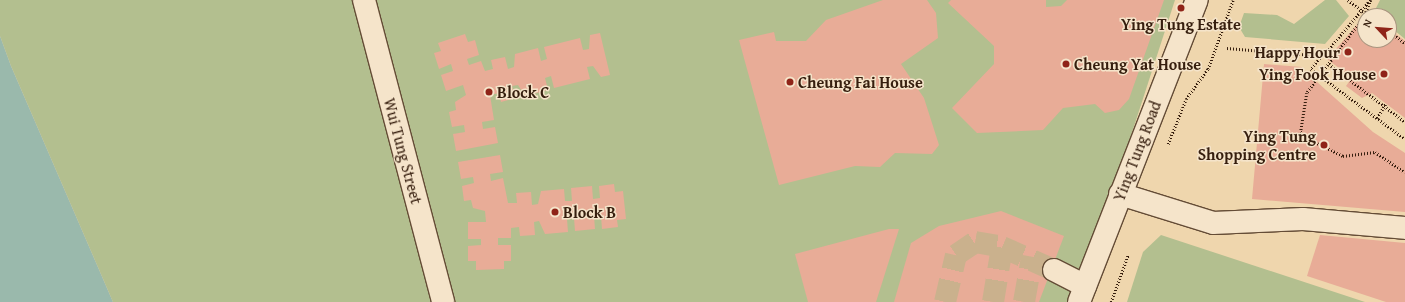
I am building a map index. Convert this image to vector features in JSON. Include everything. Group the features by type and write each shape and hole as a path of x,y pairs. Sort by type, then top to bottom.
{"street":[{"name":"Wui Tung Street","path":"364,0 442,302"},
{"name":"Ying Tung Road","path":"1082,294 1197,0"},
{"path":"1118,199 1212,234 1231,232 1255,222 1303,220 1405,228"},
{"path":"1054,270 1082,294"}],"path":[{"name":"Ying Tung Road","path":"1168,144 1186,99 1208,70 1233,0"},
{"path":"1348,0 1358,8"},
{"path":"1363,8 1370,0"},
{"path":"1370,0 1364,17 1307,93 1301,127 1303,136 1343,156 1375,152 1405,172"},
{"path":"1357,15 1311,69 1405,139"},
{"path":"1227,48 1323,56"},
{"path":"1328,64 1405,122"},
{"path":"1378,118 1386,103"},
{"path":"1111,302 1128,255"}],"green space":[{"path":"0,0 1175,0 1077,302 113,302 11,66 0,36"},
{"path":"1325,0 1336,0 1349,16 1325,44 1245,37 1239,27 1244,13 1277,15 1294,24"},
{"path":"1380,0 1405,0 1405,39 1397,32 1397,8 1376,8"},
{"path":"1161,235 1365,302 1127,302 1143,252"}],"shaded area":[{"path":"0,36 11,66 113,302 0,302"}],"building":[{"path":"883,0 927,0 936,13 938,38 901,64 924,98 939,145 932,154 895,153 880,167 855,166 779,185 739,40 774,32 776,41 806,41 826,20"},
{"path":"951,0 1046,0 1046,7 1061,6 1067,0 1164,0 1129,99 1119,110 1105,113 1095,104 1063,108 1043,130 977,133 952,108 994,64 994,46 948,3"},
{"path":"1357,25 1357,48 1397,48 1397,35 1405,41 1405,118 1372,93 1362,98 1346,86 1351,79 1359,83 1327,59"},
{"name":"Block C","path":"600,33 610,75 601,77 593,66 587,67 590,79 554,88 551,76 545,78 548,90 525,96 518,85 512,86 515,98 501,102 499,93 490,95 494,120 482,122 483,129 495,127 498,143 456,151 453,134 465,132 464,125 452,127 449,112 456,110 455,102 466,95 463,85 446,91 441,75 453,71 451,64 439,69 434,53 441,51 438,43 465,34 468,42 475,40 479,55 467,59 469,65 481,61 485,71 493,69 491,60 505,57 508,69 514,67 515,54 538,48 541,61 547,59 544,47 580,38 583,50 589,49 590,35"},
{"name":"Ying Tung Shopping Centre","path":"1264,64 1302,67 1301,79 1309,77 1317,82 1373,132 1405,153 1405,212 1252,199"},
{"name":"Block B","path":"500,155 503,172 490,174 491,181 503,178 508,203 517,203 516,193 531,192 532,205 538,204 541,191 564,189 565,201 572,201 571,188 592,186 593,199 600,198 599,186 614,184 615,192 623,191 626,219 617,220 618,227 602,229 601,216 594,216 595,229 575,231 574,218 567,219 568,232 545,234 539,221 534,222 535,235 520,236 519,227 511,228 511,238 498,238 498,245 511,245 511,261 504,261 504,269 476,270 476,261 468,261 468,246 481,245 481,239 468,239 468,222 486,222 485,211 473,208 471,200 464,201 462,186 474,183 473,177 461,179 458,162"},
{"path":"1001,211 1064,236 1039,302 894,302 911,243 939,226"},
{"path":"889,229 899,229 876,302 808,302 795,254"},
{"path":"1320,235 1405,243 1405,302 1386,302 1307,276"}],"tunnel":[{"path":"945,302 956,255 975,242 1002,247 1054,270"},
{"path":"993,302 1002,247"},
{"path":"1024,302 1032,257"}],"place":[{"name":"Ying Tung Estate","path":"1181,8"},
{"name":"Happy Hour","path":"1348,52"},
{"name":"Cheung Yat House","path":"1066,64"},
{"name":"Ying Fook House","path":"1384,74"},
{"name":"Cheung Fai House","path":"790,82"},
{"name":"Block C","path":"489,92"},
{"name":"Ying Tung Shopping Centre","path":"1324,145"},
{"name":"Block B","path":"555,212"}]}
